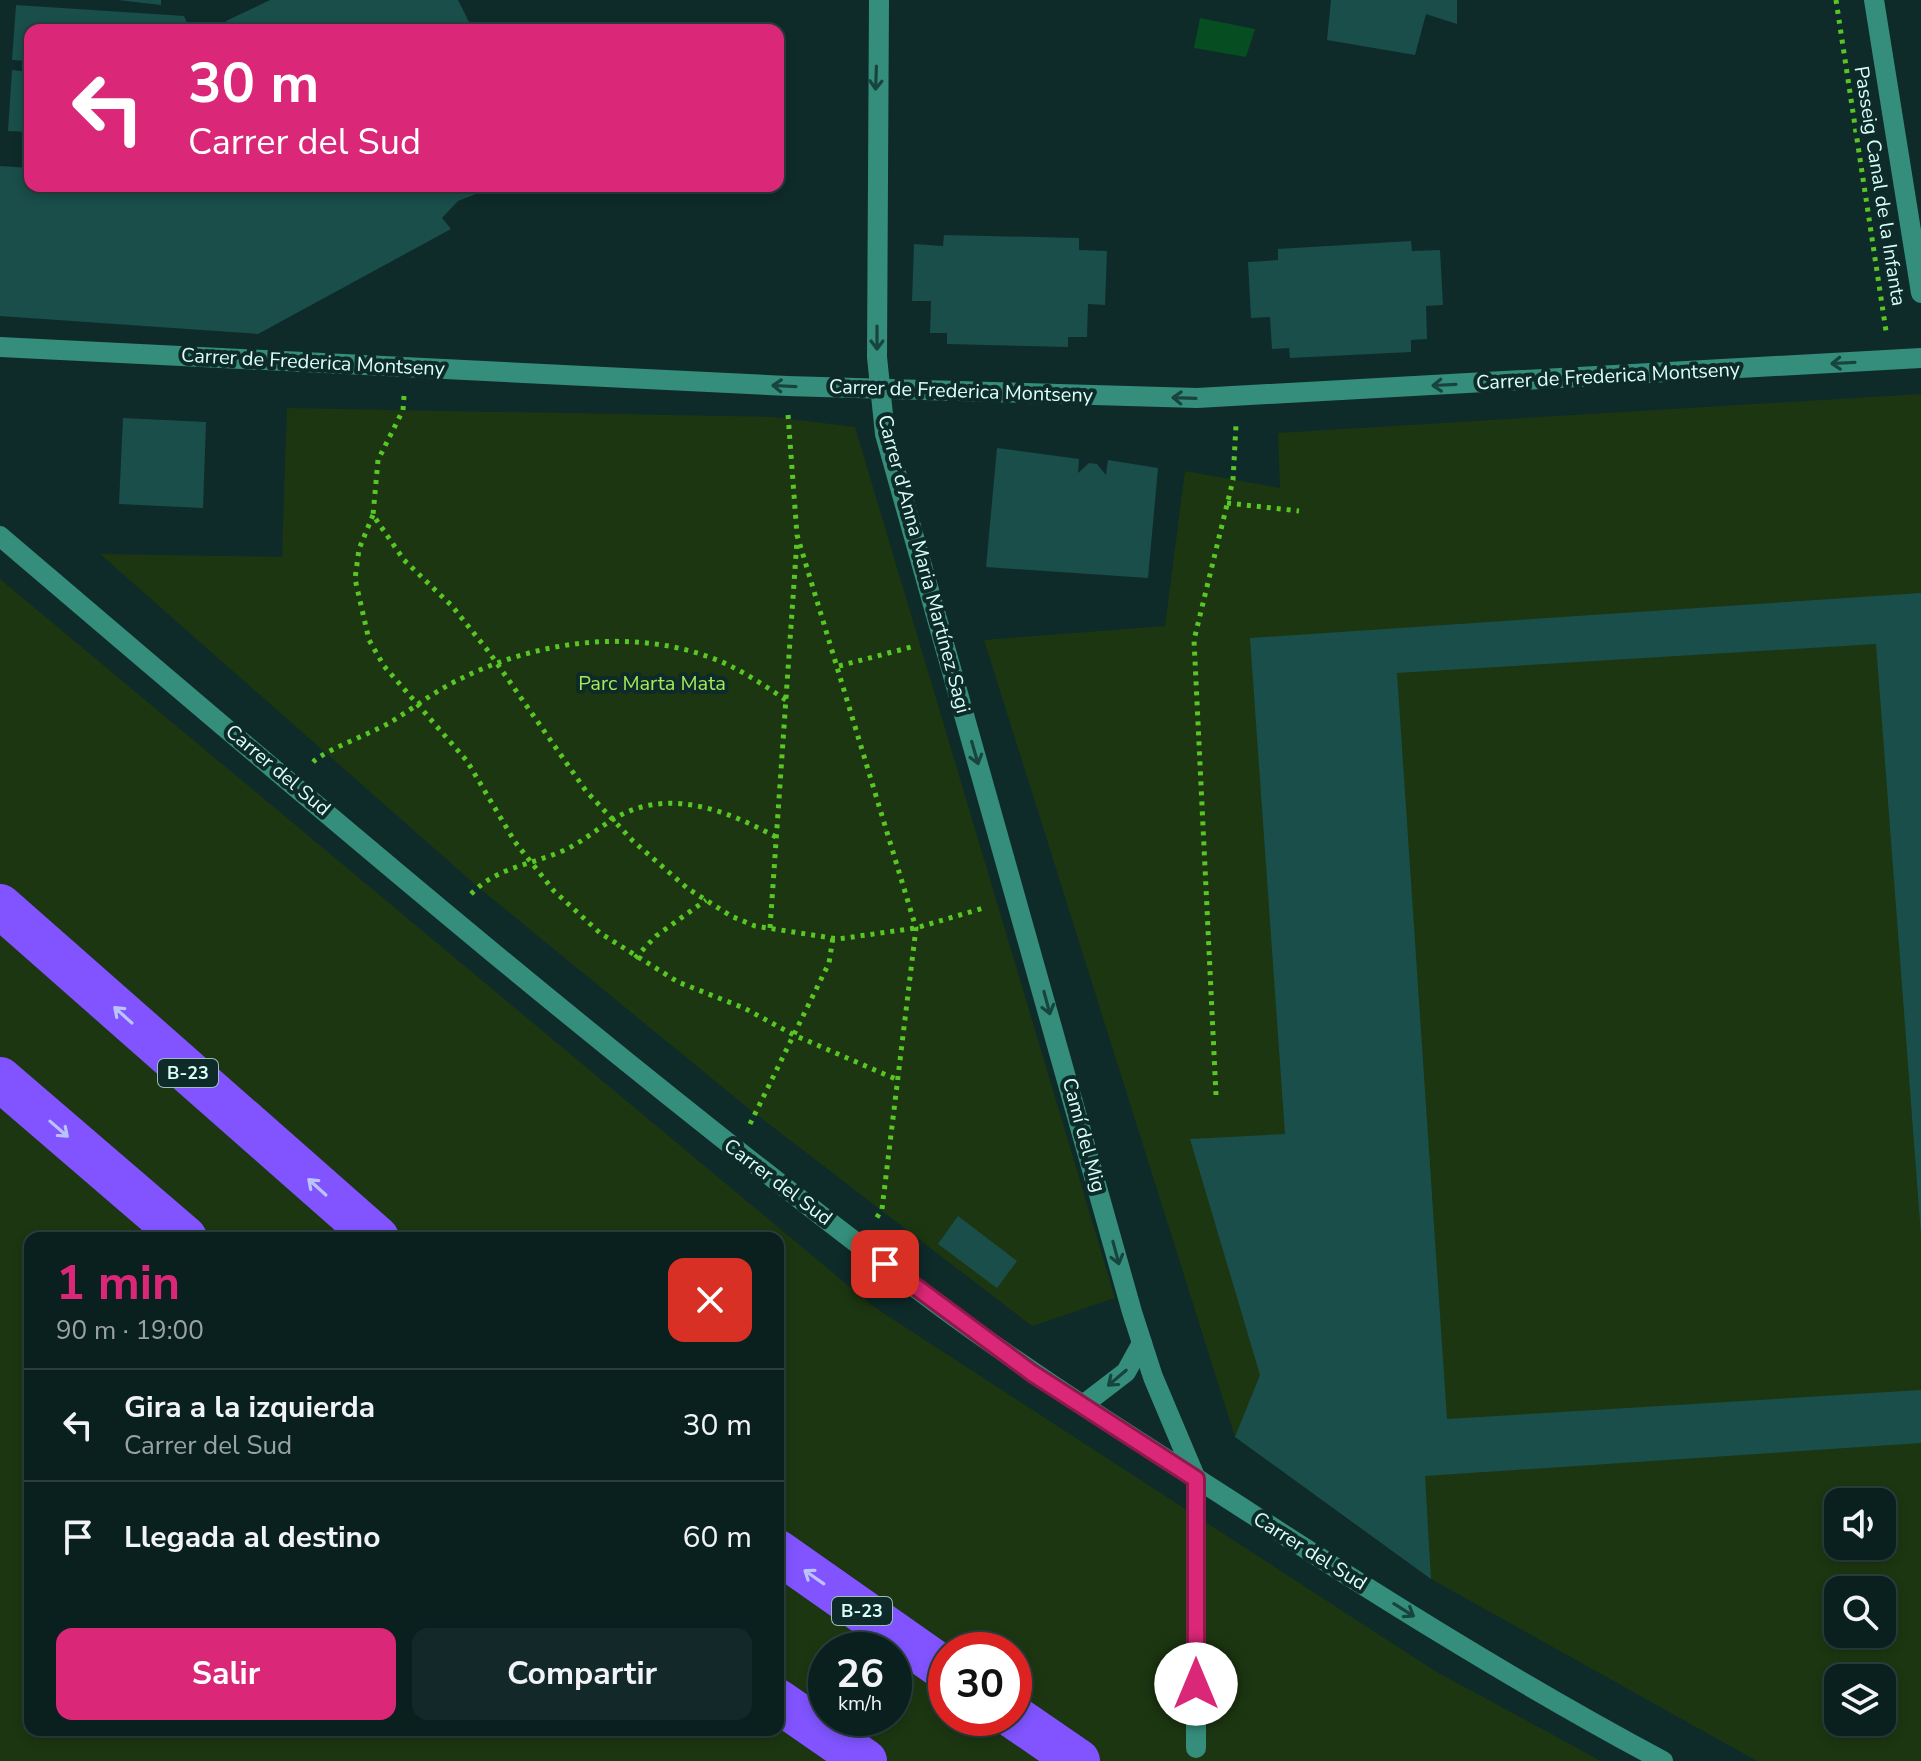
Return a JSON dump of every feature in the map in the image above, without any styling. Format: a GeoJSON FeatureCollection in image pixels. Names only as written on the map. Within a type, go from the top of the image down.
{"type":"FeatureCollection","features":[{"type":"Feature","properties":{"kind":"highway","name":"B-23"},"geometry":{"type":"LineString","coordinates":[[0,906],[370,1232]]}},
{"type":"Feature","properties":{"kind":"highway"},"geometry":{"type":"LineString","coordinates":[[0,1079],[178,1232]]}},
{"type":"Feature","properties":{"kind":"highway","name":"B-23"},"geometry":{"type":"LineString","coordinates":[[784,1556],[928,1657]]}},
{"type":"Feature","properties":{"kind":"highway"},"geometry":{"type":"LineString","coordinates":[[784,1705],[865,1761]]}},
{"type":"Feature","properties":{"kind":"highway"},"geometry":{"type":"LineString","coordinates":[[1032,1729],[1078,1761]]}},
{"type":"Feature","properties":{"kind":"street","name":"Carrer d'Anna Maria Martínez Sagi"},"geometry":{"type":"LineString","coordinates":[[879,0],[876,138],[879,386],[885,434],[1025,928]]}},
{"type":"Feature","properties":{"kind":"street"},"geometry":{"type":"LineString","coordinates":[[1874,0],[1921,293]]}},
{"type":"Feature","properties":{"kind":"street","name":"Carrer de Frederica Montseny"},"geometry":{"type":"LineString","coordinates":[[0,347],[787,386],[879,386],[1197,398],[1921,358]]}},
{"type":"Feature","properties":{"kind":"street","name":"Carrer del Sud"},"geometry":{"type":"LineString","coordinates":[[0,536],[734,1148],[1032,1373],[1550,1700],[1663,1761]]}},
{"type":"Feature","properties":{"kind":"street","name":"Camí del Mig"},"geometry":{"type":"LineString","coordinates":[[1025,928],[1142,1343],[1196,1479],[1196,1748]]}},
{"type":"Feature","properties":{"kind":"street"},"geometry":{"type":"LineString","coordinates":[[1083,1405],[1126,1372],[1142,1343]]}},
{"type":"Feature","properties":{"kind":"path","name":"Passeig Canal de la Infanta"},"geometry":{"type":"LineString","coordinates":[[1836,0],[1891,360]]}},
{"type":"Feature","properties":{"kind":"path"},"geometry":{"type":"LineString","coordinates":[[408,367],[403,410],[378,460],[373,515],[359,549],[355,579],[369,640],[384,666],[467,761],[530,860],[554,891],[600,933],[635,958],[678,982],[744,1008],[794,1035],[899,1080]]}},
{"type":"Feature","properties":{"kind":"path"},"geometry":{"type":"LineString","coordinates":[[770,928],[797,535],[787,386]]}},
{"type":"Feature","properties":{"kind":"path"},"geometry":{"type":"LineString","coordinates":[[1216,1095],[1194,640],[1233,480],[1237,396]]}},
{"type":"Feature","properties":{"kind":"path"},"geometry":{"type":"LineString","coordinates":[[1227,503],[1299,511]]}},
{"type":"Feature","properties":{"kind":"path"},"geometry":{"type":"LineString","coordinates":[[373,515],[404,560],[452,606],[497,662],[546,738],[613,819],[644,851],[731,916],[770,928],[833,937],[916,928],[1017,898]]}},
{"type":"Feature","properties":{"kind":"path"},"geometry":{"type":"LineString","coordinates":[[797,535],[916,928],[882,1209],[860,1245]]}},
{"type":"Feature","properties":{"kind":"path"},"geometry":{"type":"LineString","coordinates":[[839,666],[943,640]]}},
{"type":"Feature","properties":{"kind":"path"},"geometry":{"type":"LineString","coordinates":[[293,783],[323,753],[354,743],[419,703],[497,662],[549,647],[612,641],[659,646],[710,657],[749,675],[786,700]]}},
{"type":"Feature","properties":{"kind":"path"},"geometry":{"type":"LineString","coordinates":[[451,915],[478,887],[530,860],[585,840],[613,819],[636,808],[706,805],[733,814],[776,837]]}},
{"type":"Feature","properties":{"kind":"path"},"geometry":{"type":"LineString","coordinates":[[635,958],[656,936],[706,900]]}},
{"type":"Feature","properties":{"kind":"path"},"geometry":{"type":"LineString","coordinates":[[734,1148],[756,1114],[829,963],[833,937]]}},
{"type":"Feature","properties":{"kind":"green space"},"geometry":{"type":"Polygon","coordinates":[[[1921,394],[1921,1761],[1757,1761],[1431,1579],[1235,1437],[984,640],[1165,626],[1185,471],[1280,488],[1278,433],[1921,394]]]}},
{"type":"Feature","properties":{"kind":"green space","name":"Parc Marta Mata"},"geometry":{"type":"Polygon","coordinates":[[[287,408],[773,417],[855,427],[1115,1298],[1032,1326],[748,1108],[478,887],[100,554],[282,557],[287,408]]]}},
{"type":"Feature","properties":{"kind":"green space"},"geometry":{"type":"Polygon","coordinates":[[[0,579],[784,1232],[24,1232],[24,1736],[784,1736],[784,1232],[874,1307],[1435,1671],[1601,1761],[0,1761],[0,579]]]}},
{"type":"Feature","properties":{"kind":"shaded area"},"geometry":{"type":"Polygon","coordinates":[[[1200,18],[1255,29],[1246,57],[1194,48],[1200,18]]]}},
{"type":"Feature","properties":{"kind":"building"},"geometry":{"type":"Polygon","coordinates":[[[118,0],[161,0],[161,5],[118,0]]]}},
{"type":"Feature","properties":{"kind":"building"},"geometry":{"type":"Polygon","coordinates":[[[270,0],[458,0],[470,24],[227,24],[226,21],[270,0]]]}},
{"type":"Feature","properties":{"kind":"building"},"geometry":{"type":"Polygon","coordinates":[[[1331,0],[1457,0],[1457,24],[1426,14],[1415,55],[1327,40],[1331,0]]]}},
{"type":"Feature","properties":{"kind":"building"},"geometry":{"type":"Polygon","coordinates":[[[16,5],[184,16],[187,24],[24,24],[24,61],[12,60],[16,5]]]}},
{"type":"Feature","properties":{"kind":"building"},"geometry":{"type":"Polygon","coordinates":[[[12,70],[24,71],[24,132],[8,131],[12,70]]]}},
{"type":"Feature","properties":{"kind":"building"},"geometry":{"type":"Polygon","coordinates":[[[0,166],[24,168],[24,192],[481,192],[458,201],[442,218],[451,229],[258,334],[0,316],[0,166]]]}},
{"type":"Feature","properties":{"kind":"building"},"geometry":{"type":"Polygon","coordinates":[[[944,235],[1079,238],[1079,250],[1107,251],[1105,305],[1088,304],[1087,337],[1068,337],[1068,347],[947,344],[947,333],[930,333],[931,301],[912,301],[914,244],[943,246],[944,235]]]}},
{"type":"Feature","properties":{"kind":"building"},"geometry":{"type":"Polygon","coordinates":[[[1411,241],[1412,251],[1440,250],[1443,305],[1426,306],[1427,339],[1411,340],[1411,352],[1290,358],[1289,348],[1272,349],[1270,317],[1251,318],[1248,262],[1278,260],[1278,249],[1411,241]]]}},
{"type":"Feature","properties":{"kind":"building"},"geometry":{"type":"Polygon","coordinates":[[[123,418],[206,422],[203,508],[119,504],[123,418]]]}},
{"type":"Feature","properties":{"kind":"building"},"geometry":{"type":"Polygon","coordinates":[[[997,448],[1079,459],[1078,473],[1089,463],[1097,464],[1106,475],[1108,460],[1158,468],[1148,578],[986,567],[997,448]]]}},
{"type":"Feature","properties":{"kind":"building"},"geometry":{"type":"Polygon","coordinates":[[[1921,593],[1921,1235],[1876,644],[1397,673],[1447,1419],[1921,1390],[1921,1443],[1425,1476],[1431,1579],[1235,1437],[1260,1375],[1190,1139],[1285,1134],[1250,638],[1921,593]]]}},
{"type":"Feature","properties":{"kind":"building"},"geometry":{"type":"Polygon","coordinates":[[[958,1216],[1017,1261],[997,1288],[938,1244],[958,1216]]]}},
{"type":"Feature","properties":{"kind":"route"},"geometry":{"type":"LineString","coordinates":[[885,1264],[1032,1373],[1196,1479],[1196,1684]]}}]}
